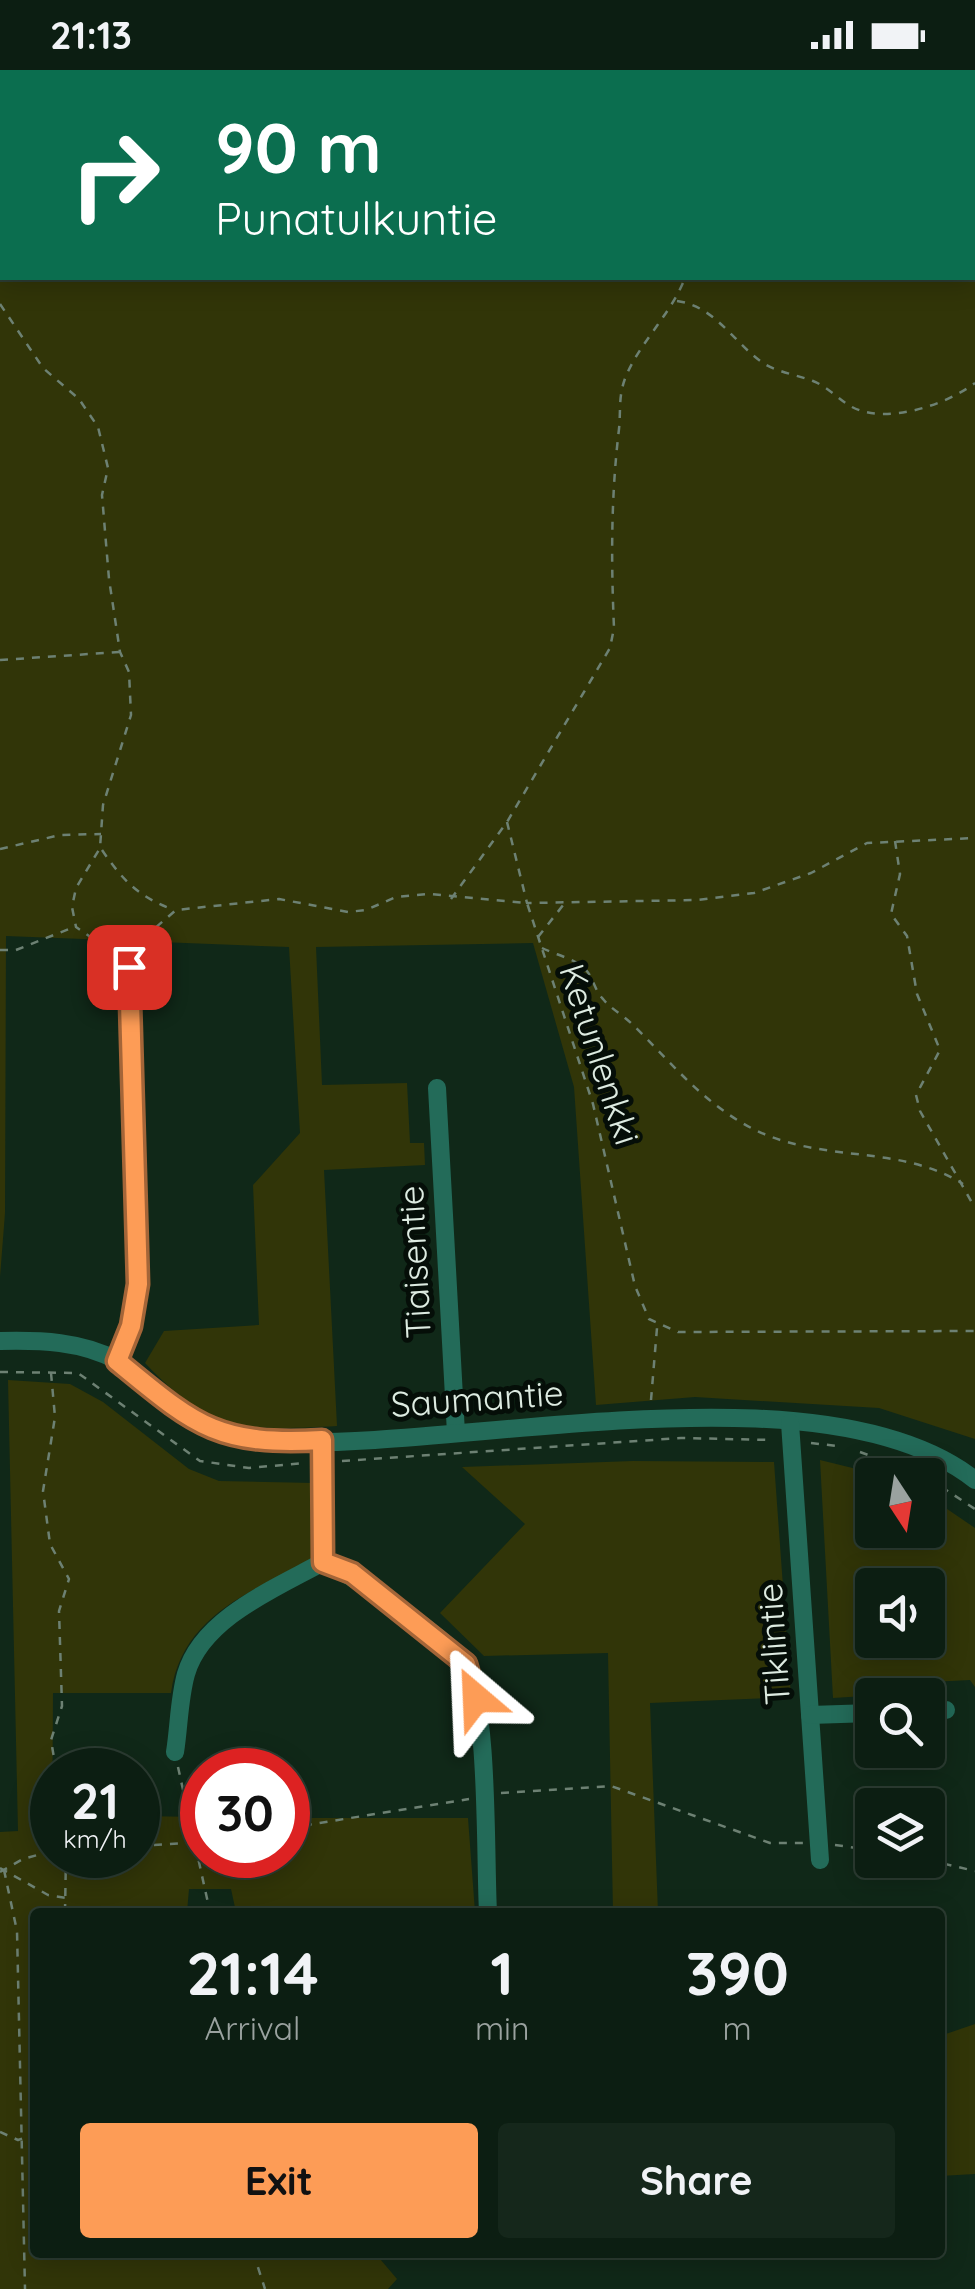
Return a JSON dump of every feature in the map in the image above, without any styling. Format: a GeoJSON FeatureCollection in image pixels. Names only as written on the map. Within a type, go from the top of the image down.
{"type":"FeatureCollection","features":[{"type":"Feature","properties":{"kind":"street"},"geometry":{"type":"LineString","coordinates":[[117,1361],[131,1326],[138,1284],[129,967]]}},
{"type":"Feature","properties":{"kind":"street","name":"Tiaisentie"},"geometry":{"type":"LineString","coordinates":[[438,1088],[456,1434]]}},
{"type":"Feature","properties":{"kind":"street","name":"Saumantie"},"geometry":{"type":"LineString","coordinates":[[0,1341],[54,1340],[117,1361],[189,1420],[228,1436],[284,1442],[651,1420],[791,1431],[863,1432],[916,1448],[975,1480]]}},
{"type":"Feature","properties":{"kind":"street","name":"Tiklintie"},"geometry":{"type":"LineString","coordinates":[[791,1431],[819,1851]]}},
{"type":"Feature","properties":{"kind":"street"},"geometry":{"type":"LineString","coordinates":[[322,1440],[323,1562]]}},
{"type":"Feature","properties":{"kind":"street"},"geometry":{"type":"LineString","coordinates":[[175,1752],[186,1672],[206,1638],[253,1601],[323,1562],[352,1573],[466,1664],[476,1698],[488,1908]]}},
{"type":"Feature","properties":{"kind":"street"},"geometry":{"type":"LineString","coordinates":[[810,1715],[855,1714]]}},
{"type":"Feature","properties":{"kind":"path"},"geometry":{"type":"LineString","coordinates":[[450,899],[507,822],[610,648],[614,628],[611,472],[619,429],[617,400],[628,372],[676,300],[684,280]]}},
{"type":"Feature","properties":{"kind":"path"},"geometry":{"type":"LineString","coordinates":[[676,300],[710,314],[765,364],[816,382],[854,409],[881,413],[917,408],[954,398],[975,384]]}},
{"type":"Feature","properties":{"kind":"path"},"geometry":{"type":"LineString","coordinates":[[0,304],[43,368],[79,398],[98,426],[108,468],[103,517],[120,652],[129,672],[132,715],[103,805],[100,848],[76,888],[72,907],[76,927],[129,967],[140,941],[176,910]]}},
{"type":"Feature","properties":{"kind":"path"},"geometry":{"type":"LineString","coordinates":[[0,660],[120,652]]}},
{"type":"Feature","properties":{"kind":"path","name":"Ketunlenkki"},"geometry":{"type":"LineString","coordinates":[[507,822],[540,948],[593,1104],[634,1286],[657,1327]]}},
{"type":"Feature","properties":{"kind":"path"},"geometry":{"type":"LineString","coordinates":[[0,849],[60,835],[102,834]]}},
{"type":"Feature","properties":{"kind":"path"},"geometry":{"type":"LineString","coordinates":[[100,848],[125,884],[149,901],[176,910],[279,899],[348,912],[366,910],[396,897],[429,894],[450,899],[527,903],[698,900],[754,893],[811,874],[867,844],[975,838]]}},
{"type":"Feature","properties":{"kind":"path"},"geometry":{"type":"LineString","coordinates":[[895,841],[900,874],[891,914],[906,936],[918,994],[940,1050],[916,1095],[920,1111],[975,1208]]}},
{"type":"Feature","properties":{"kind":"path"},"geometry":{"type":"LineString","coordinates":[[537,938],[565,902]]}},
{"type":"Feature","properties":{"kind":"path"},"geometry":{"type":"LineString","coordinates":[[0,950],[16,950],[76,927]]}},
{"type":"Feature","properties":{"kind":"path"},"geometry":{"type":"LineString","coordinates":[[540,948],[582,965],[601,998],[700,1094],[742,1124],[804,1147],[844,1156],[896,1158],[938,1168],[963,1184]]}},
{"type":"Feature","properties":{"kind":"path"},"geometry":{"type":"LineString","coordinates":[[651,1420],[649,1378],[657,1327],[678,1332],[975,1330]]}},
{"type":"Feature","properties":{"kind":"path"},"geometry":{"type":"LineString","coordinates":[[51,1373],[55,1417],[43,1491],[50,1544],[69,1579],[59,1610],[62,1706],[53,1748]]}},
{"type":"Feature","properties":{"kind":"path"},"geometry":{"type":"LineString","coordinates":[[462,1455],[791,1431],[876,1458]]}},
{"type":"Feature","properties":{"kind":"path"},"geometry":{"type":"LineString","coordinates":[[945,1490],[975,1510]]}},
{"type":"Feature","properties":{"kind":"path"},"geometry":{"type":"LineString","coordinates":[[175,1752],[180,1775]]}},
{"type":"Feature","properties":{"kind":"path"},"geometry":{"type":"LineString","coordinates":[[310,1824],[524,1789],[611,1786],[770,1843],[819,1851],[855,1850]]}},
{"type":"Feature","properties":{"kind":"path"},"geometry":{"type":"LineString","coordinates":[[1,1870],[30,1859]]}},
{"type":"Feature","properties":{"kind":"path"},"geometry":{"type":"LineString","coordinates":[[945,1864],[975,1871]]}},
{"type":"Feature","properties":{"kind":"path"},"geometry":{"type":"LineString","coordinates":[[1,1870],[48,1895],[66,1898]]}},
{"type":"Feature","properties":{"kind":"path"},"geometry":{"type":"LineString","coordinates":[[1,1870],[16,1931],[18,2140],[24,2179],[25,2289]]}},
{"type":"Feature","properties":{"kind":"path"},"geometry":{"type":"LineString","coordinates":[[65,1908],[66,1878]]}},
{"type":"Feature","properties":{"kind":"path"},"geometry":{"type":"LineString","coordinates":[[202,1878],[209,1908]]}},
{"type":"Feature","properties":{"kind":"path"},"geometry":{"type":"LineString","coordinates":[[0,2132],[18,2140],[30,2136]]}},
{"type":"Feature","properties":{"kind":"path"},"geometry":{"type":"LineString","coordinates":[[255,2258],[266,2289]]}},
{"type":"Feature","properties":{"kind":"green space"},"geometry":{"type":"Polygon","coordinates":[[[0,280],[975,280],[975,1439],[879,1408],[695,1397],[596,1405],[574,1087],[533,943],[316,947],[322,1085],[407,1083],[410,1143],[424,1143],[425,1165],[324,1170],[337,1426],[278,1428],[231,1422],[190,1403],[145,1363],[164,1331],[259,1325],[253,1185],[300,1133],[289,947],[6,936],[5,1213],[0,1277],[0,280]]]}},
{"type":"Feature","properties":{"kind":"green space"},"geometry":{"type":"Polygon","coordinates":[[[8,1380],[70,1384],[103,1402],[189,1469],[219,1481],[314,1483],[315,1557],[245,1595],[205,1624],[189,1643],[171,1693],[53,1693],[53,1748],[30,1748],[30,1878],[160,1878],[160,1816],[180,1817],[180,1878],[310,1878],[310,1818],[468,1818],[475,1908],[235,1908],[231,1889],[189,1889],[187,1908],[30,1908],[30,2258],[379,2258],[397,2279],[388,2289],[0,2289],[0,1832],[18,1831],[8,1380]]]}},
{"type":"Feature","properties":{"kind":"green space"},"geometry":{"type":"Polygon","coordinates":[[[820,1460],[855,1469],[855,1548],[945,1548],[945,1508],[975,1528],[975,1687],[970,1680],[945,1681],[945,1678],[855,1678],[855,1697],[833,1698],[820,1460]]]}},
{"type":"Feature","properties":{"kind":"green space"},"geometry":{"type":"Polygon","coordinates":[[[633,1461],[774,1462],[791,1697],[650,1703],[658,1908],[613,1908],[608,1653],[484,1656],[440,1613],[525,1524],[462,1467],[633,1461]]]}},
{"type":"Feature","properties":{"kind":"green space"},"geometry":{"type":"Polygon","coordinates":[[[975,2024],[975,2174],[945,2176],[945,2034],[975,2024]]]}},
{"type":"Feature","properties":{"kind":"route"},"geometry":{"type":"LineString","coordinates":[[129,967],[138,1284],[131,1326],[117,1361],[189,1420],[228,1436],[284,1442],[322,1440],[323,1562],[352,1573],[466,1664],[476,1698]]}}]}
